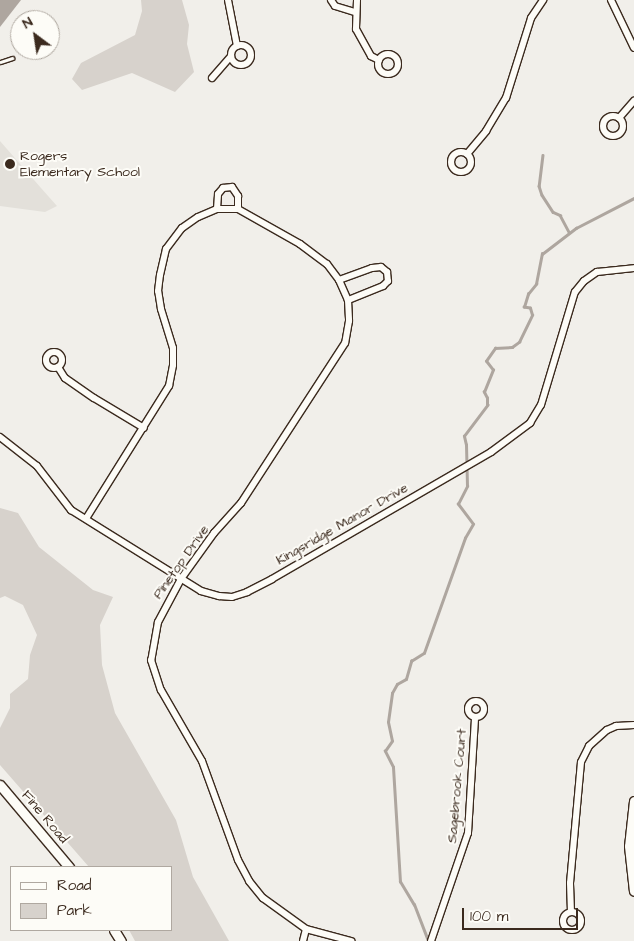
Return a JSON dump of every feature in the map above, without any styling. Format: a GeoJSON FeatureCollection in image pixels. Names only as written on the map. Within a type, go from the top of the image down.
{"type":"FeatureCollection","features":[{"type":"Feature","properties":{"kind":"street"},"geometry":{"type":"LineString","coordinates":[[228,0],[237,46]]}},
{"type":"Feature","properties":{"kind":"street"},"geometry":{"type":"LineString","coordinates":[[331,0],[335,6],[355,12]]}},
{"type":"Feature","properties":{"kind":"street"},"geometry":{"type":"LineString","coordinates":[[357,0],[355,12],[356,29],[371,56],[379,60]]}},
{"type":"Feature","properties":{"kind":"street"},"geometry":{"type":"LineString","coordinates":[[467,154],[486,131],[506,98],[531,18],[543,0]]}},
{"type":"Feature","properties":{"kind":"street"},"geometry":{"type":"LineString","coordinates":[[611,0],[634,48]]}},
{"type":"Feature","properties":{"kind":"street"},"geometry":{"type":"LineString","coordinates":[[237,46],[248,47],[251,52],[251,59],[246,64],[240,65],[234,62],[233,50],[237,46]]}},
{"type":"Feature","properties":{"kind":"street"},"geometry":{"type":"LineString","coordinates":[[212,78],[232,56]]}},
{"type":"Feature","properties":{"kind":"street"},"geometry":{"type":"LineString","coordinates":[[619,118],[634,101]]}},
{"type":"Feature","properties":{"kind":"street"},"geometry":{"type":"LineString","coordinates":[[217,209],[218,194],[223,188],[232,187],[238,196],[238,209]]}},
{"type":"Feature","properties":{"kind":"street","name":"Pinetop Drive"},"geometry":{"type":"LineString","coordinates":[[86,517],[169,386],[173,365],[173,348],[158,291],[166,249],[182,228],[198,217],[217,209],[238,209],[300,244],[327,264],[339,280],[348,300],[348,331],[340,352],[242,503],[214,534],[181,579],[161,614],[155,631],[152,660],[157,681],[202,761],[242,871],[262,898],[306,928],[351,941]]}},
{"type":"Feature","properties":{"kind":"street"},"geometry":{"type":"LineString","coordinates":[[339,280],[372,268],[381,268],[387,272],[388,280],[383,286],[348,300]]}},
{"type":"Feature","properties":{"kind":"street","name":"Kingsridge Manor Drive"},"geometry":{"type":"LineString","coordinates":[[0,438],[37,466],[71,510],[86,517],[181,579],[201,590],[219,596],[232,596],[247,592],[462,468],[512,437],[530,423],[541,405],[575,292],[584,281],[597,272],[634,268]]}},
{"type":"Feature","properties":{"kind":"street"},"geometry":{"type":"LineString","coordinates":[[58,367],[65,378],[144,428]]}},
{"type":"Feature","properties":{"kind":"street","name":"Sagebrook Court"},"geometry":{"type":"LineString","coordinates":[[431,941],[468,833],[475,717]]}},
{"type":"Feature","properties":{"kind":"street"},"geometry":{"type":"LineString","coordinates":[[571,912],[571,874],[581,762],[589,746],[607,730],[616,726],[634,725]]}},
{"type":"Feature","properties":{"kind":"street","name":"Fine Road"},"geometry":{"type":"LineString","coordinates":[[0,785],[68,866]]}},
{"type":"Feature","properties":{"kind":"street"},"geometry":{"type":"LineString","coordinates":[[634,801],[629,846],[634,890]]}},
{"type":"Feature","properties":{"kind":"street"},"geometry":{"type":"LineString","coordinates":[[303,941],[306,928]]}},
{"type":"Feature","properties":{"kind":"shaded area"},"geometry":{"type":"Polygon","coordinates":[[[0,0],[21,0],[13,10],[10,10],[10,14],[0,27],[0,0]]]}},
{"type":"Feature","properties":{"kind":"shaded area","name":"Rogers Elementary School"},"geometry":{"type":"Polygon","coordinates":[[[0,141],[57,206],[45,212],[0,206],[0,141]]]}},
{"type":"Feature","properties":{"kind":"green space"},"geometry":{"type":"Polygon","coordinates":[[[141,0],[182,0],[189,25],[187,44],[194,72],[175,92],[132,73],[82,90],[72,79],[81,63],[135,35],[142,11],[141,0]]]}},
{"type":"Feature","properties":{"kind":"green space"},"geometry":{"type":"Polygon","coordinates":[[[0,508],[18,513],[39,547],[93,590],[113,597],[100,625],[102,665],[115,713],[176,820],[193,877],[229,941],[135,941],[130,931],[172,931],[172,866],[88,866],[0,765],[0,728],[10,708],[10,694],[28,679],[30,655],[37,635],[23,605],[5,596],[0,598],[0,508]]]}},
{"type":"Feature","properties":{"kind":"waterway"},"geometry":{"type":"LineString","coordinates":[[543,155],[539,186],[542,195],[553,212],[560,215],[569,232]]}},
{"type":"Feature","properties":{"kind":"waterway"},"geometry":{"type":"LineString","coordinates":[[428,941],[414,905],[400,882],[393,767],[385,751],[392,741],[388,722],[392,693],[397,684],[406,679],[411,661],[424,653],[465,538],[473,524],[458,504],[467,486],[464,436],[487,405],[487,398],[484,392],[493,370],[486,361],[495,348],[512,347],[519,342],[532,315],[530,308],[524,307],[528,294],[536,284],[542,254],[576,228],[634,198]]}},
{"type":"Feature","properties":{"kind":"place","name":"Rogers Elementary School"},"geometry":{"type":"Point","coordinates":[10,164]}}]}
